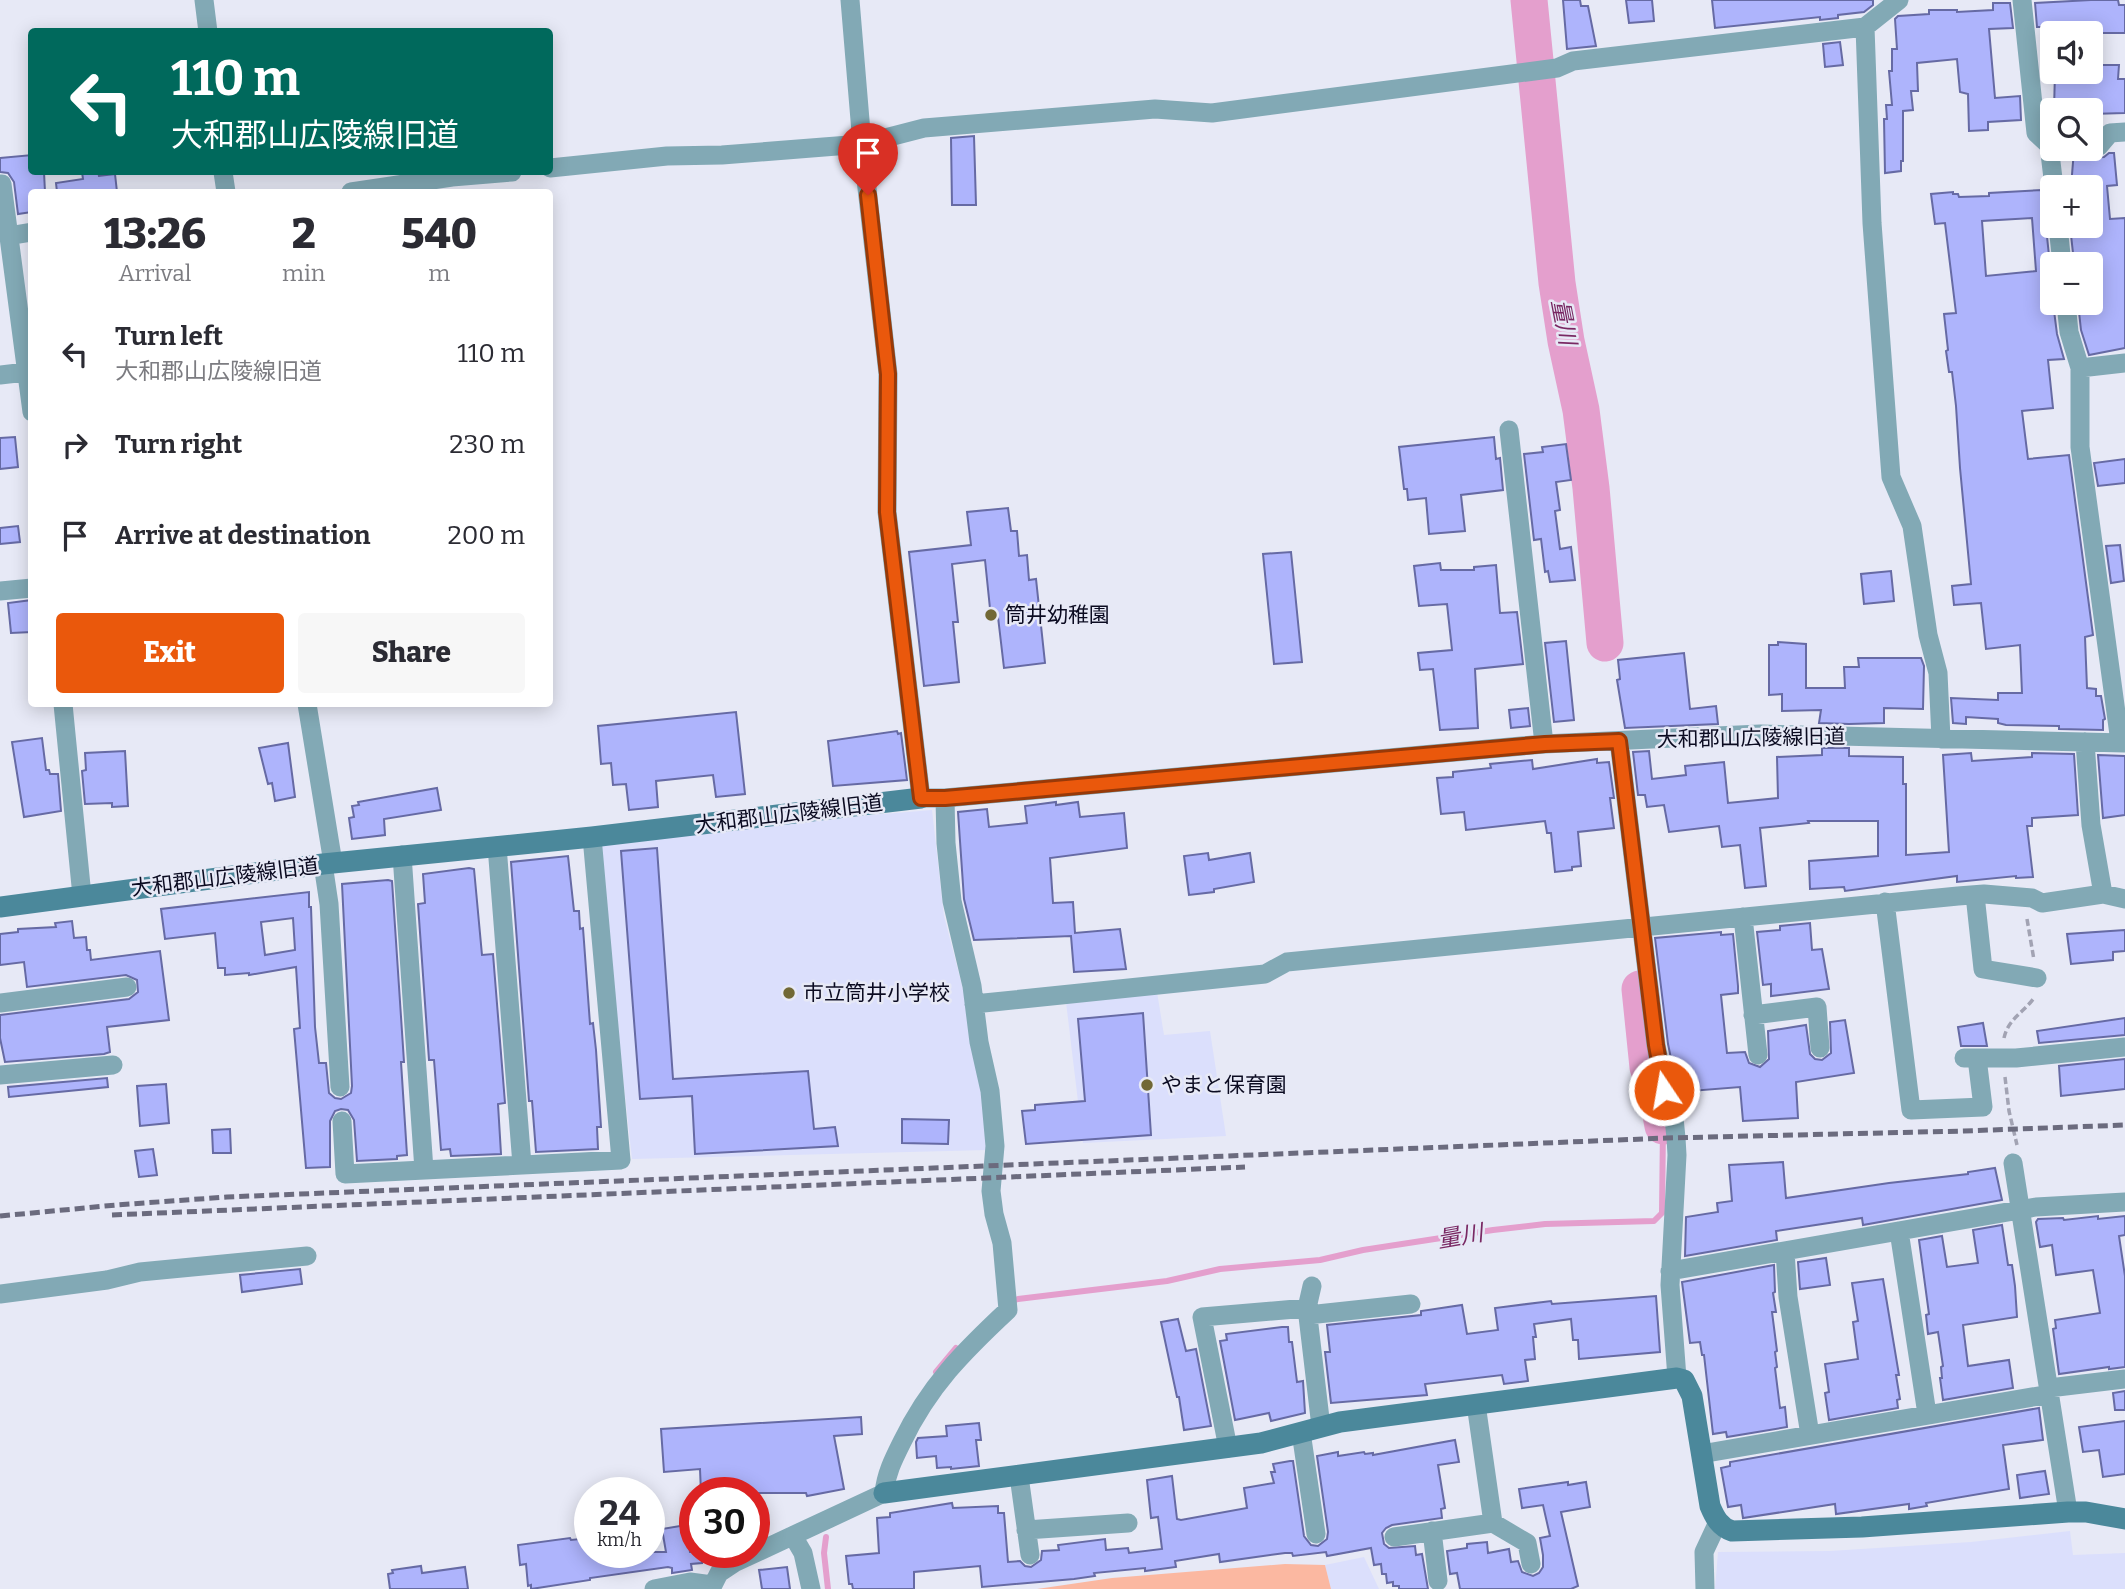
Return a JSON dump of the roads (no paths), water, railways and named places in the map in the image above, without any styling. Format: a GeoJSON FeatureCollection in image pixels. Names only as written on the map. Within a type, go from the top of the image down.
{"type":"FeatureCollection","features":[{"type":"Feature","properties":{"kind":"street"},"geometry":{"type":"LineString","coordinates":[[204,0],[208,28]]}},
{"type":"Feature","properties":{"kind":"street"},"geometry":{"type":"LineString","coordinates":[[850,0],[888,374],[887,512],[921,798]]}},
{"type":"Feature","properties":{"kind":"street"},"geometry":{"type":"LineString","coordinates":[[553,168],[667,156],[722,155],[863,144],[924,128],[1155,109],[1212,114],[1557,68],[1573,61],[1865,27],[1899,0]]}},
{"type":"Feature","properties":{"kind":"street"},"geometry":{"type":"LineString","coordinates":[[2022,0],[2036,133],[2040,136]]}},
{"type":"Feature","properties":{"kind":"street"},"geometry":{"type":"LineString","coordinates":[[1865,27],[1872,223],[1891,477],[1912,526],[1928,635],[1938,673],[1941,739]]}},
{"type":"Feature","properties":{"kind":"street"},"geometry":{"type":"LineString","coordinates":[[2103,141],[2110,133],[2125,132]]}},
{"type":"Feature","properties":{"kind":"street"},"geometry":{"type":"LineString","coordinates":[[371,189],[476,175]]}},
{"type":"Feature","properties":{"kind":"street"},"geometry":{"type":"LineString","coordinates":[[0,184],[28,385]]}},
{"type":"Feature","properties":{"kind":"street"},"geometry":{"type":"LineString","coordinates":[[9,236],[28,233]]}},
{"type":"Feature","properties":{"kind":"street"},"geometry":{"type":"LineString","coordinates":[[2067,315],[2080,368],[2080,447],[2123,742]]}},
{"type":"Feature","properties":{"kind":"street"},"geometry":{"type":"LineString","coordinates":[[2080,368],[2125,362]]}},
{"type":"Feature","properties":{"kind":"street"},"geometry":{"type":"LineString","coordinates":[[0,375],[26,372]]}},
{"type":"Feature","properties":{"kind":"street"},"geometry":{"type":"LineString","coordinates":[[1509,430],[1545,744]]}},
{"type":"Feature","properties":{"kind":"street"},"geometry":{"type":"LineString","coordinates":[[0,591],[28,588]]}},
{"type":"Feature","properties":{"kind":"street"},"geometry":{"type":"LineString","coordinates":[[63,707],[82,896]]}},
{"type":"Feature","properties":{"kind":"street"},"geometry":{"type":"LineString","coordinates":[[307,707],[328,863],[340,1087]]}},
{"type":"Feature","properties":{"kind":"street","name":"大和郡山広陵線旧道"},"geometry":{"type":"LineString","coordinates":[[0,907],[328,863],[592,837],[921,798],[1545,744],[1760,734],[2123,742]]}},
{"type":"Feature","properties":{"kind":"street"},"geometry":{"type":"LineString","coordinates":[[1619,741],[1637,929],[1659,1069],[1674,1118],[1676,1138],[1670,1271],[1677,1378]]}},
{"type":"Feature","properties":{"kind":"street"},"geometry":{"type":"LineString","coordinates":[[2085,742],[2091,825],[2103,894]]}},
{"type":"Feature","properties":{"kind":"street"},"geometry":{"type":"LineString","coordinates":[[884,1493],[886,1476],[909,1427],[944,1374],[963,1352],[1008,1310],[1002,1242],[991,1191],[995,1146],[990,1091],[952,901],[945,798]]}},
{"type":"Feature","properties":{"kind":"street"},"geometry":{"type":"LineString","coordinates":[[341,1121],[345,1174],[621,1160],[592,837]]}},
{"type":"Feature","properties":{"kind":"street"},"geometry":{"type":"LineString","coordinates":[[497,846],[522,1165]]}},
{"type":"Feature","properties":{"kind":"street"},"geometry":{"type":"LineString","coordinates":[[402,855],[424,1170]]}},
{"type":"Feature","properties":{"kind":"street"},"geometry":{"type":"LineString","coordinates":[[974,1004],[1265,974],[1287,962],[1637,929],[1885,902],[1975,895],[2032,898],[2042,903],[2103,894],[2125,899]]}},
{"type":"Feature","properties":{"kind":"street"},"geometry":{"type":"LineString","coordinates":[[1975,895],[1983,969],[2037,978]]}},
{"type":"Feature","properties":{"kind":"street"},"geometry":{"type":"LineString","coordinates":[[1885,902],[1911,1110],[1983,1107],[1971,1058],[2016,1058],[2125,1047]]}},
{"type":"Feature","properties":{"kind":"street"},"geometry":{"type":"LineString","coordinates":[[1743,917],[1758,1055]]}},
{"type":"Feature","properties":{"kind":"street"},"geometry":{"type":"LineString","coordinates":[[0,1003],[127,987]]}},
{"type":"Feature","properties":{"kind":"street"},"geometry":{"type":"LineString","coordinates":[[1753,1014],[1817,1007],[1820,1048]]}},
{"type":"Feature","properties":{"kind":"street"},"geometry":{"type":"LineString","coordinates":[[0,1075],[113,1065]]}},
{"type":"Feature","properties":{"kind":"street"},"geometry":{"type":"LineString","coordinates":[[2013,1163],[2068,1512]]}},
{"type":"Feature","properties":{"kind":"street"},"geometry":{"type":"LineString","coordinates":[[1670,1271],[2020,1209],[2125,1202]]}},
{"type":"Feature","properties":{"kind":"street"},"geometry":{"type":"LineString","coordinates":[[1899,1231],[1927,1414]]}},
{"type":"Feature","properties":{"kind":"street"},"geometry":{"type":"LineString","coordinates":[[1785,1251],[1788,1297],[1810,1435]]}},
{"type":"Feature","properties":{"kind":"street"},"geometry":{"type":"LineString","coordinates":[[0,1294],[107,1280],[140,1272],[307,1256]]}},
{"type":"Feature","properties":{"kind":"street"},"geometry":{"type":"LineString","coordinates":[[1312,1286],[1308,1312],[1316,1534]]}},
{"type":"Feature","properties":{"kind":"street"},"geometry":{"type":"LineString","coordinates":[[1228,1448],[1202,1317],[1411,1304]]}},
{"type":"Feature","properties":{"kind":"street"},"geometry":{"type":"LineString","coordinates":[[654,1589],[690,1582],[712,1587],[719,1573],[734,1563],[884,1493],[1228,1448],[1261,1443],[1340,1422],[1677,1378],[1685,1380],[1692,1396],[1710,1507],[1718,1522],[1732,1531],[1917,1524],[2068,1512],[2086,1512],[2125,1519]]}},
{"type":"Feature","properties":{"kind":"street"},"geometry":{"type":"LineString","coordinates":[[1701,1454],[2125,1379]]}},
{"type":"Feature","properties":{"kind":"street"},"geometry":{"type":"LineString","coordinates":[[1476,1404],[1493,1523]]}},
{"type":"Feature","properties":{"kind":"street"},"geometry":{"type":"LineString","coordinates":[[1019,1476],[1030,1555]]}},
{"type":"Feature","properties":{"kind":"street"},"geometry":{"type":"LineString","coordinates":[[1705,1589],[1704,1552],[1718,1522]]}},
{"type":"Feature","properties":{"kind":"street"},"geometry":{"type":"LineString","coordinates":[[1026,1530],[1128,1523]]}},
{"type":"Feature","properties":{"kind":"street"},"geometry":{"type":"LineString","coordinates":[[1394,1537],[1493,1523],[1527,1543],[1531,1564]]}},
{"type":"Feature","properties":{"kind":"street"},"geometry":{"type":"LineString","coordinates":[[1432,1531],[1438,1581]]}},
{"type":"Feature","properties":{"kind":"street"},"geometry":{"type":"LineString","coordinates":[[793,1536],[803,1553],[811,1589]]}},
{"type":"Feature","properties":{"kind":"waterway","name":"量川"},"geometry":{"type":"LineString","coordinates":[[1529,0],[1557,283],[1581,410],[1605,643]]}},
{"type":"Feature","properties":{"kind":"waterway","name":"量川"},"geometry":{"type":"LineString","coordinates":[[1640,989],[1648,1067],[1663,1126]]}},
{"type":"Feature","properties":{"kind":"waterway","name":"量川"},"geometry":{"type":"LineString","coordinates":[[1009,1302],[1167,1281],[1220,1269],[1320,1260],[1363,1250],[1493,1230],[1545,1224],[1654,1221],[1662,1213],[1663,1126]]}},
{"type":"Feature","properties":{"kind":"waterway","name":"量川"},"geometry":{"type":"LineString","coordinates":[[936,1372],[956,1348]]}},
{"type":"Feature","properties":{"kind":"waterway","name":"量川"},"geometry":{"type":"LineString","coordinates":[[826,1537],[824,1553],[828,1589]]}},
{"type":"Feature","properties":{"kind":"railway"},"geometry":{"type":"LineString","coordinates":[[0,1216],[227,1197],[1667,1138],[2125,1125]]}},
{"type":"Feature","properties":{"kind":"railway"},"geometry":{"type":"LineString","coordinates":[[112,1215],[1245,1167]]}},
{"type":"Feature","properties":{"kind":"place","name":"筒井幼稚園"},"geometry":{"type":"Point","coordinates":[991,615]}},
{"type":"Feature","properties":{"kind":"place","name":"市立筒井小学校"},"geometry":{"type":"Point","coordinates":[789,993]}},
{"type":"Feature","properties":{"kind":"place","name":"やまと保育園"},"geometry":{"type":"Point","coordinates":[1147,1085]}}]}
